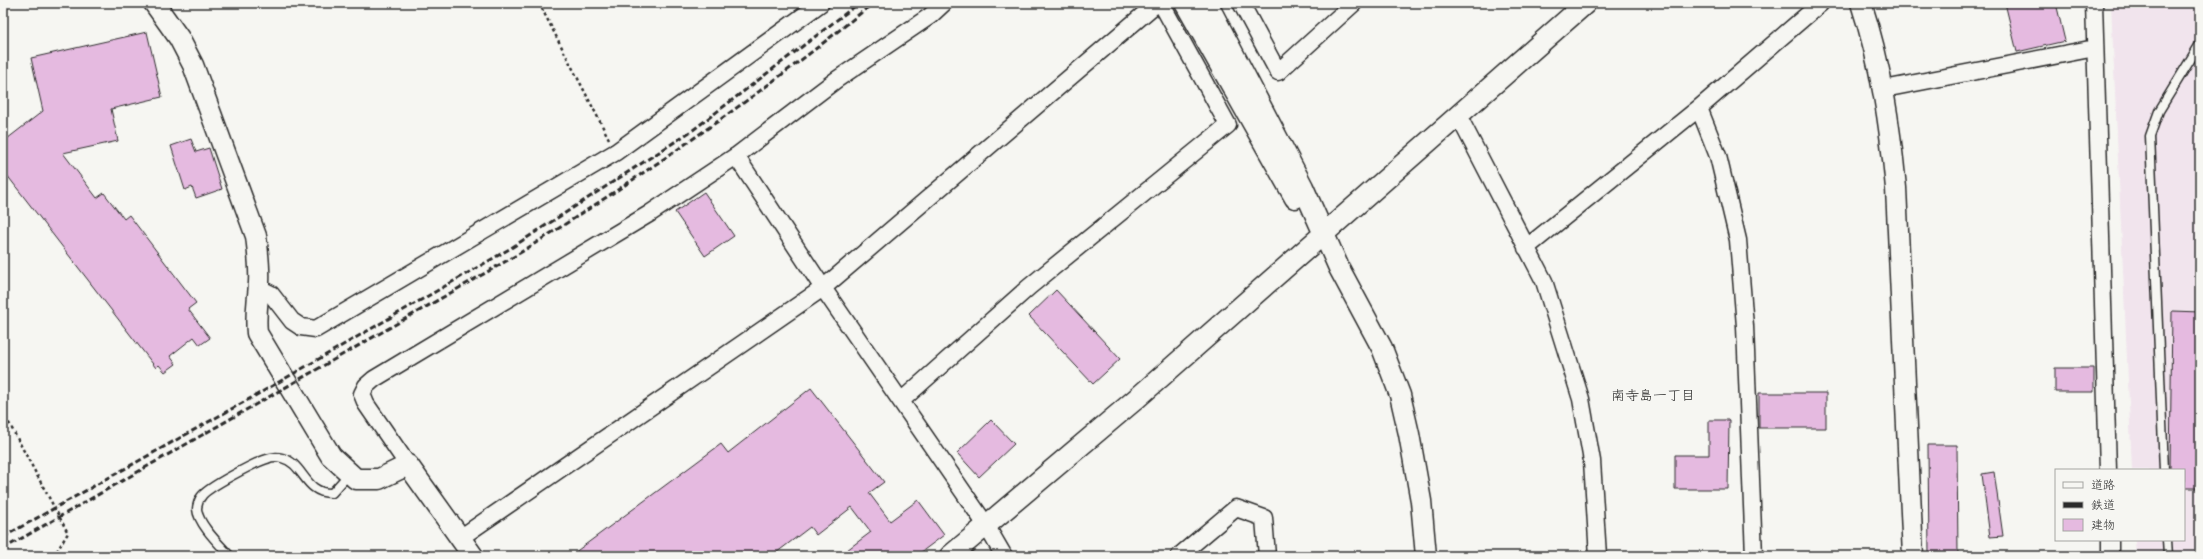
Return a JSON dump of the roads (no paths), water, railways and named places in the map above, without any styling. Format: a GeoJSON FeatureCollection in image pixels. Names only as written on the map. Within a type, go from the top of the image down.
{"type":"FeatureCollection","features":[{"type":"Feature","properties":{"kind":"street"},"geometry":{"type":"LineString","coordinates":[[154,3],[179,38],[211,110],[256,236],[259,262],[255,315],[257,333],[331,456],[349,474],[356,479],[379,480],[408,465]]}},
{"type":"Feature","properties":{"kind":"street"},"geometry":{"type":"LineString","coordinates":[[258,288],[271,294],[292,321],[301,327],[316,329],[616,152],[821,3]]}},
{"type":"Feature","properties":{"kind":"street"},"geometry":{"type":"LineString","coordinates":[[473,556],[366,404],[362,394],[366,386],[374,379],[649,214],[736,156],[836,80],[930,16],[944,3]]}},
{"type":"Feature","properties":{"kind":"street"},"geometry":{"type":"LineString","coordinates":[[460,538],[823,288],[1156,3]]}},
{"type":"Feature","properties":{"kind":"street"},"geometry":{"type":"LineString","coordinates":[[901,401],[1029,287],[1228,125],[1161,3]]}},
{"type":"Feature","properties":{"kind":"street"},"geometry":{"type":"LineString","coordinates":[[1185,3],[1292,194],[1323,234]]}},
{"type":"Feature","properties":{"kind":"street"},"geometry":{"type":"LineString","coordinates":[[1207,3],[1303,187],[1323,234],[1382,348],[1400,394],[1421,501],[1426,556]]}},
{"type":"Feature","properties":{"kind":"street"},"geometry":{"type":"LineString","coordinates":[[1241,3],[1278,72],[1354,3]]}},
{"type":"Feature","properties":{"kind":"street"},"geometry":{"type":"LineString","coordinates":[[1526,248],[1699,108],[1821,3]]}},
{"type":"Feature","properties":{"kind":"street"},"geometry":{"type":"LineString","coordinates":[[1861,3],[1884,89],[1896,188],[1913,556]]}},
{"type":"Feature","properties":{"kind":"street"},"geometry":{"type":"LineString","coordinates":[[2094,3],[2108,469]]}},
{"type":"Feature","properties":{"kind":"street"},"geometry":{"type":"LineString","coordinates":[[950,556],[1136,399],[1458,115],[1577,7]]}},
{"type":"Feature","properties":{"kind":"street"},"geometry":{"type":"LineString","coordinates":[[1884,89],[2095,48]]}},
{"type":"Feature","properties":{"kind":"street"},"geometry":{"type":"LineString","coordinates":[[1699,108],[1718,156],[1738,240],[1745,326],[1754,556]]}},
{"type":"Feature","properties":{"kind":"street"},"geometry":{"type":"LineString","coordinates":[[1458,115],[1544,281],[1581,399],[1592,461],[1598,556]]}},
{"type":"Feature","properties":{"kind":"street"},"geometry":{"type":"LineString","coordinates":[[736,156],[823,288],[986,525],[1004,556]]}},
{"type":"Feature","properties":{"kind":"street"},"geometry":{"type":"LineString","coordinates":[[1179,556],[1236,508],[1264,518],[1267,556]]}},
{"type":"Feature","properties":{"kind":"street"},"geometry":{"type":"LineString","coordinates":[[2110,541],[2110,556]]}},
{"type":"Feature","properties":{"kind":"lane"},"geometry":{"type":"LineString","coordinates":[[2164,469],[2150,136],[2159,112],[2200,44]]}},
{"type":"Feature","properties":{"kind":"lane"},"geometry":{"type":"LineString","coordinates":[[230,556],[204,526],[197,509],[201,496],[210,489],[256,463],[269,458],[281,458],[288,460],[311,486],[322,493],[332,493],[349,474]]}},
{"type":"Feature","properties":{"kind":"lane"},"geometry":{"type":"LineString","coordinates":[[2167,541],[2168,556]]}},
{"type":"Feature","properties":{"kind":"railway"},"geometry":{"type":"LineString","coordinates":[[3,537],[260,393],[511,248],[693,130],[859,3]]}},
{"type":"Feature","properties":{"kind":"railway"},"geometry":{"type":"LineString","coordinates":[[3,549],[515,256],[607,197],[698,135],[787,71],[873,3]]}},
{"type":"Feature","properties":{"kind":"district","name":"南寺島一丁目"},"geometry":{"type":"Point","coordinates":[1653,397]}}]}
